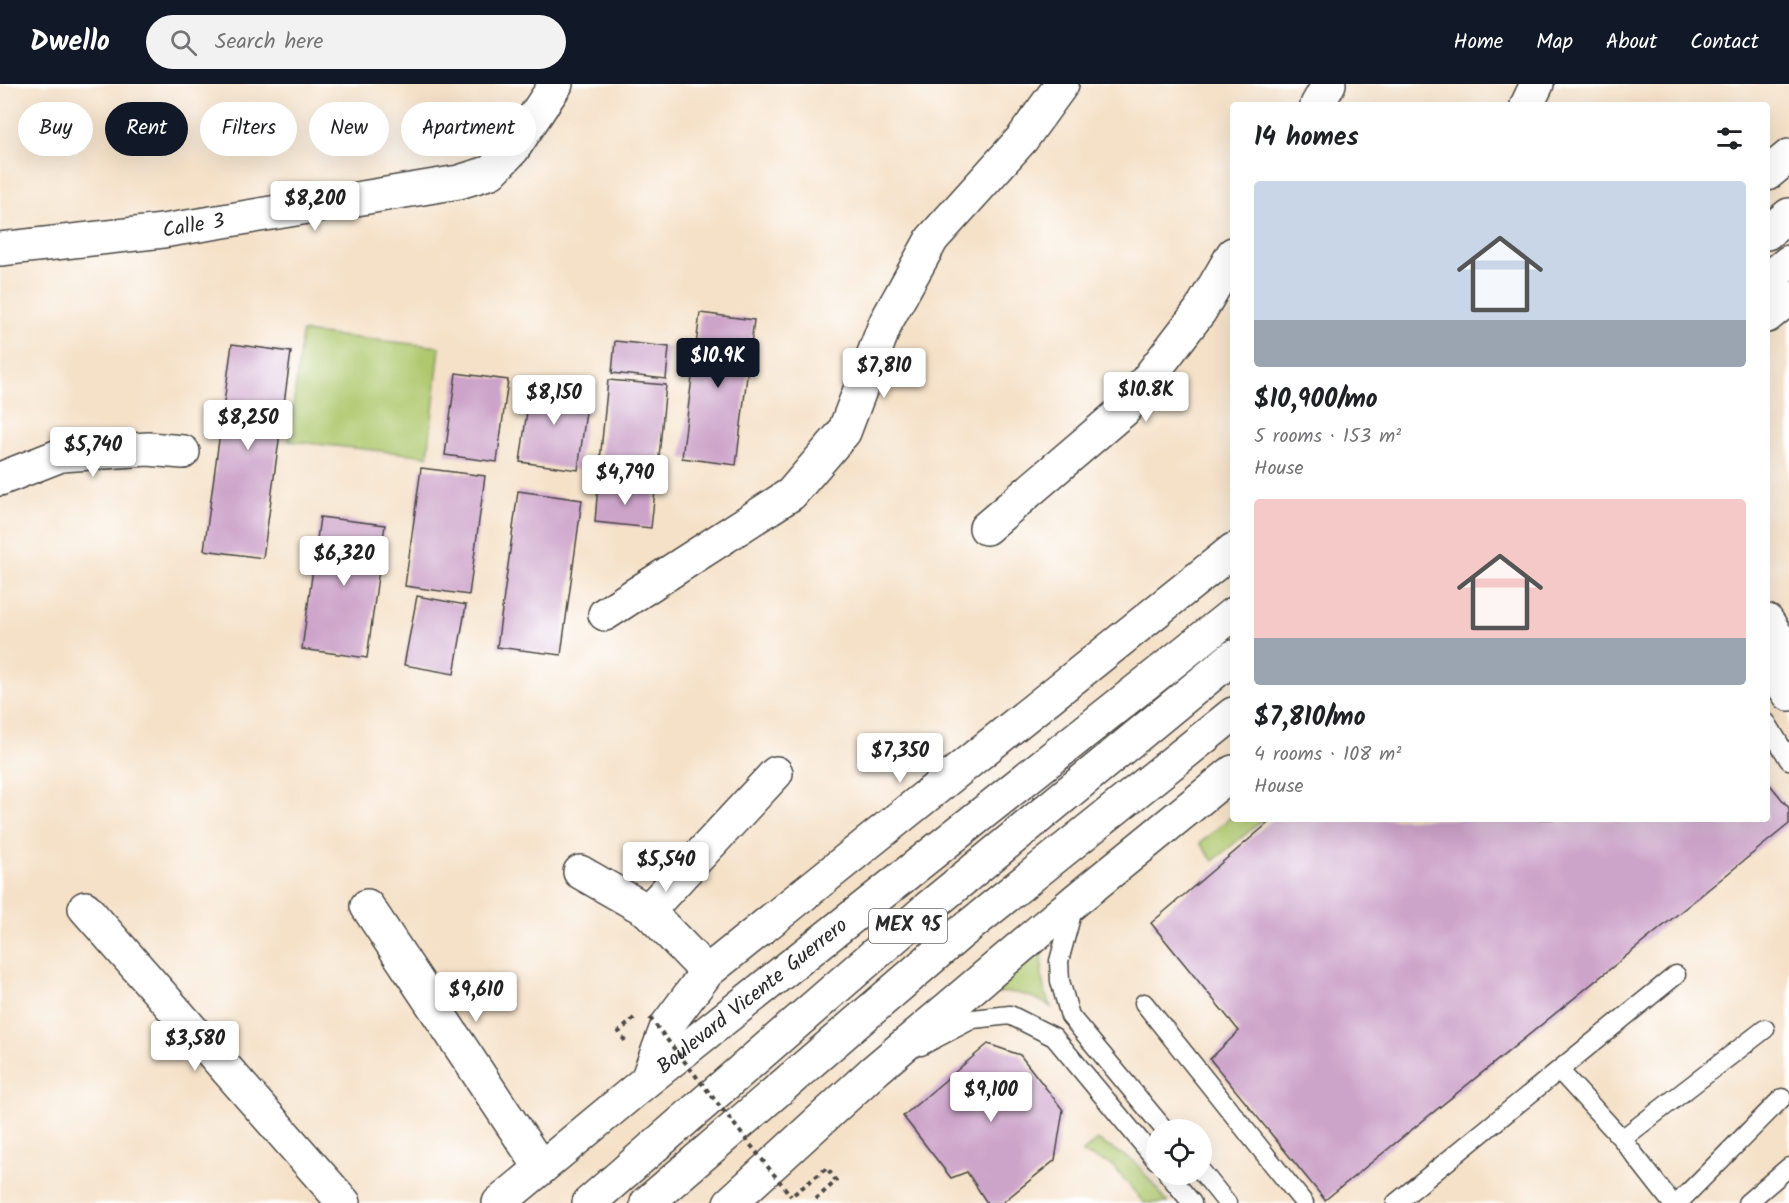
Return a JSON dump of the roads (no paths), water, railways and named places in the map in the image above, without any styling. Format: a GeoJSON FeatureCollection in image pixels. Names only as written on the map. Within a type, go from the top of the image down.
{"type":"FeatureCollection","features":[{"type":"Feature","properties":{"kind":"main road","name":"Calle 3"},"geometry":{"type":"LineString","coordinates":[[0,249],[163,231],[459,182],[491,172],[513,149],[556,84]]}},
{"type":"Feature","properties":{"kind":"main road"},"geometry":{"type":"LineString","coordinates":[[605,614],[791,494],[844,432],[886,322],[932,240],[1022,139],[1062,84]]}},
{"type":"Feature","properties":{"kind":"main road"},"geometry":{"type":"LineString","coordinates":[[1319,102],[1329,84]]}},
{"type":"Feature","properties":{"kind":"main road"},"geometry":{"type":"LineString","coordinates":[[1528,102],[1537,84]]}},
{"type":"Feature","properties":{"kind":"main road"},"geometry":{"type":"LineString","coordinates":[[1770,172],[1789,156]]}},
{"type":"Feature","properties":{"kind":"main road"},"geometry":{"type":"LineString","coordinates":[[1770,231],[1789,215]]}},
{"type":"Feature","properties":{"kind":"main road"},"geometry":{"type":"LineString","coordinates":[[986,528],[1124,410],[1200,311],[1230,259]]}},
{"type":"Feature","properties":{"kind":"main road"},"geometry":{"type":"LineString","coordinates":[[1770,278],[1789,262]]}},
{"type":"Feature","properties":{"kind":"main road"},"geometry":{"type":"LineString","coordinates":[[1770,314],[1789,298]]}},
{"type":"Feature","properties":{"kind":"main road"},"geometry":{"type":"LineString","coordinates":[[0,479],[61,455],[148,449],[183,452]]}},
{"type":"Feature","properties":{"kind":"main road"},"geometry":{"type":"LineString","coordinates":[[646,1081],[668,1024],[707,972],[1230,552]]}},
{"type":"Feature","properties":{"kind":"main road","name":"Boulevard Vicente Guerrero"},"geometry":{"type":"LineString","coordinates":[[499,1203],[646,1081],[1230,616]]}},
{"type":"Feature","properties":{"kind":"main road"},"geometry":{"type":"LineString","coordinates":[[1770,626],[1789,656]]}},
{"type":"Feature","properties":{"kind":"main road","name":"Boulevard Vicente Guerrero"},"geometry":{"type":"LineString","coordinates":[[589,1203],[928,908],[1230,659]]}},
{"type":"Feature","properties":{"kind":"main road"},"geometry":{"type":"LineString","coordinates":[[1770,666],[1789,694]]}},
{"type":"Feature","properties":{"kind":"main road","name":"MEX 95"},"geometry":{"type":"LineString","coordinates":[[647,1203],[958,935],[1227,722]]}},
{"type":"Feature","properties":{"kind":"main road"},"geometry":{"type":"LineString","coordinates":[[648,911],[776,773]]}},
{"type":"Feature","properties":{"kind":"main road"},"geometry":{"type":"LineString","coordinates":[[730,1203],[874,1071],[1076,900],[1230,774]]}},
{"type":"Feature","properties":{"kind":"main road"},"geometry":{"type":"LineString","coordinates":[[580,872],[648,911],[707,972]]}},
{"type":"Feature","properties":{"kind":"main road"},"geometry":{"type":"LineString","coordinates":[[368,906],[541,1168]]}},
{"type":"Feature","properties":{"kind":"main road"},"geometry":{"type":"LineString","coordinates":[[85,908],[344,1203]]}},
{"type":"Feature","properties":{"kind":"lane"},"geometry":{"type":"LineString","coordinates":[[1770,728],[1789,760]]}},
{"type":"Feature","properties":{"kind":"lane"},"geometry":{"type":"LineString","coordinates":[[1076,900],[1059,961],[1060,981],[1070,1016],[1156,1119]]}},
{"type":"Feature","properties":{"kind":"lane"},"geometry":{"type":"LineString","coordinates":[[1396,1203],[1676,975]]}},
{"type":"Feature","properties":{"kind":"lane"},"geometry":{"type":"LineString","coordinates":[[1144,1003],[1304,1203]]}},
{"type":"Feature","properties":{"kind":"lane"},"geometry":{"type":"LineString","coordinates":[[874,1071],[973,1019],[1010,1015],[1054,1037],[1146,1148]]}},
{"type":"Feature","properties":{"kind":"lane"},"geometry":{"type":"LineString","coordinates":[[1054,1037],[1070,1016]]}},
{"type":"Feature","properties":{"kind":"lane"},"geometry":{"type":"LineString","coordinates":[[1622,1139],[1765,1029]]}},
{"type":"Feature","properties":{"kind":"lane"},"geometry":{"type":"LineString","coordinates":[[1559,1070],[1622,1139],[1672,1203]]}},
{"type":"Feature","properties":{"kind":"lane"},"geometry":{"type":"LineString","coordinates":[[1678,1203],[1782,1098]]}},
{"type":"Feature","properties":{"kind":"lane"},"geometry":{"type":"LineString","coordinates":[[1747,1203],[1789,1167]]}},
{"type":"Feature","properties":{"kind":"lane"},"geometry":{"type":"LineString","coordinates":[[1763,1203],[1789,1182]]}},
{"type":"Feature","properties":{"kind":"lane"},"geometry":{"type":"LineString","coordinates":[[1212,1184],[1227,1203]]}},
{"type":"Feature","properties":{"kind":"lane"},"geometry":{"type":"LineString","coordinates":[[1177,1185],[1192,1203]]}}]}
